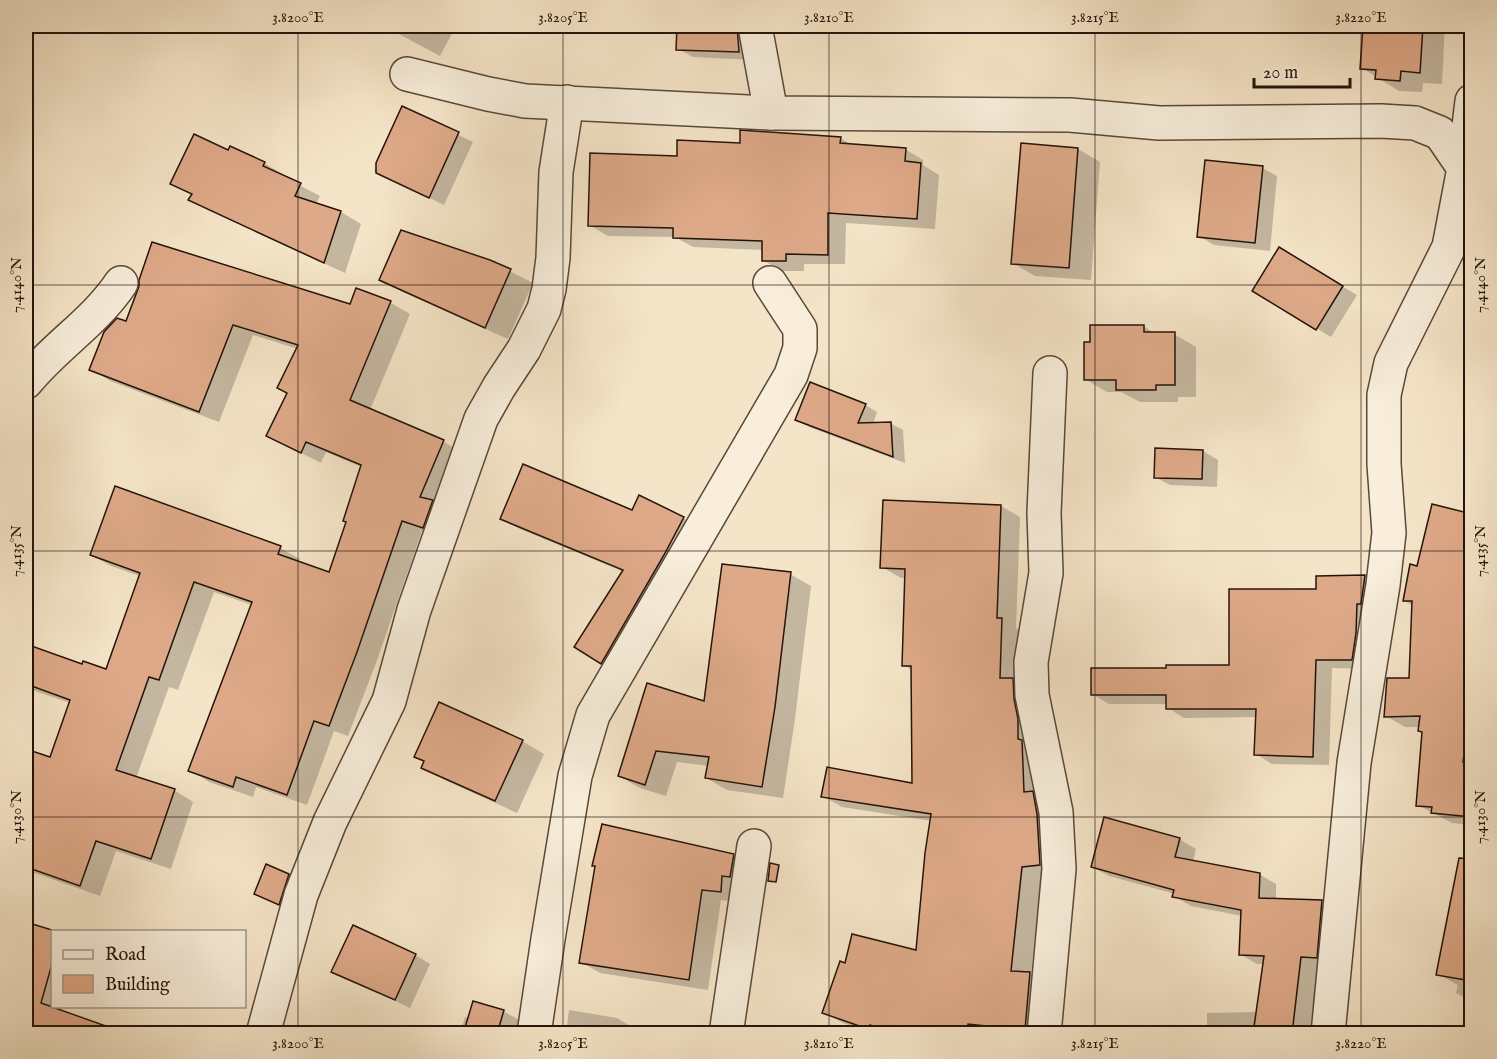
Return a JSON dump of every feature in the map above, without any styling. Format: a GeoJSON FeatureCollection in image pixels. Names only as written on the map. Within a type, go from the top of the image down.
{"type":"FeatureCollection","features":[{"type":"Feature","properties":{"kind":"street"},"geometry":{"type":"LineString","coordinates":[[755,26],[771,112]]}},
{"type":"Feature","properties":{"kind":"street"},"geometry":{"type":"LineString","coordinates":[[407,74],[525,101],[771,112],[1070,115],[1159,123],[1381,121],[1415,123],[1440,133],[1464,168]]}},
{"type":"Feature","properties":{"kind":"street"},"geometry":{"type":"LineString","coordinates":[[1328,1034],[1354,763],[1383,585],[1389,533],[1384,464],[1384,395],[1391,363],[1460,250],[1464,168],[1472,101]]}},
{"type":"Feature","properties":{"kind":"street"},"geometry":{"type":"LineString","coordinates":[[263,1034],[301,895],[330,822],[389,701],[414,610],[481,419],[524,349],[544,309],[553,258],[555,172],[567,102]]}},
{"type":"Feature","properties":{"kind":"street"},"geometry":{"type":"LineString","coordinates":[[26,382],[42,363],[109,302],[121,283]]}},
{"type":"Feature","properties":{"kind":"street"},"geometry":{"type":"LineString","coordinates":[[534,1034],[575,776],[593,715],[791,375],[800,348],[800,329],[770,283]]}},
{"type":"Feature","properties":{"kind":"street"},"geometry":{"type":"LineString","coordinates":[[1044,1034],[1059,869],[1056,812],[1032,695],[1030,662],[1047,573],[1044,513],[1050,373]]}},
{"type":"Feature","properties":{"kind":"street"},"geometry":{"type":"LineString","coordinates":[[726,1034],[754,846]]}},
{"type":"Feature","properties":{"kind":"building"},"geometry":{"type":"Polygon","coordinates":[[[677,26],[737,26],[739,52],[676,50],[677,26]]]}},
{"type":"Feature","properties":{"kind":"building"},"geometry":{"type":"Polygon","coordinates":[[[1363,26],[1423,26],[1420,73],[1401,71],[1400,81],[1375,79],[1376,70],[1360,69],[1363,26]]]}},
{"type":"Feature","properties":{"kind":"building"},"geometry":{"type":"Polygon","coordinates":[[[402,106],[459,132],[429,198],[376,173],[376,163],[402,106]]]}},
{"type":"Feature","properties":{"kind":"building"},"geometry":{"type":"Polygon","coordinates":[[[740,130],[841,137],[840,143],[906,148],[905,161],[921,163],[917,219],[828,213],[828,255],[786,254],[786,261],[762,261],[762,241],[673,238],[673,228],[588,226],[590,153],[677,156],[677,140],[740,143],[740,130]]]}},
{"type":"Feature","properties":{"kind":"building"},"geometry":{"type":"Polygon","coordinates":[[[194,134],[228,150],[230,146],[265,162],[263,166],[301,183],[295,196],[341,211],[324,263],[188,200],[192,194],[170,184],[194,134]]]}},
{"type":"Feature","properties":{"kind":"building"},"geometry":{"type":"Polygon","coordinates":[[[1021,143],[1078,148],[1069,268],[1011,264],[1021,143]]]}},
{"type":"Feature","properties":{"kind":"building"},"geometry":{"type":"Polygon","coordinates":[[[1205,160],[1263,166],[1255,243],[1197,237],[1205,160]]]}},
{"type":"Feature","properties":{"kind":"building"},"geometry":{"type":"Polygon","coordinates":[[[401,230],[511,269],[485,328],[379,280],[401,230]]]}},
{"type":"Feature","properties":{"kind":"building"},"geometry":{"type":"Polygon","coordinates":[[[152,242],[350,304],[356,288],[391,301],[350,400],[444,440],[420,497],[433,500],[423,528],[402,521],[329,726],[314,721],[287,795],[236,777],[233,787],[188,771],[252,602],[194,582],[159,680],[149,677],[116,770],[175,789],[151,859],[96,841],[80,886],[26,867],[26,749],[50,757],[70,700],[26,684],[26,644],[82,664],[83,661],[106,669],[140,573],[90,555],[115,486],[281,546],[278,554],[329,572],[346,522],[343,521],[361,465],[306,442],[301,453],[266,436],[287,393],[277,388],[298,345],[233,325],[199,412],[89,370],[104,332],[117,318],[126,321],[152,242]]]}},
{"type":"Feature","properties":{"kind":"building"},"geometry":{"type":"Polygon","coordinates":[[[1279,247],[1343,286],[1316,330],[1252,291],[1279,247]]]}},
{"type":"Feature","properties":{"kind":"building"},"geometry":{"type":"Polygon","coordinates":[[[1090,325],[1144,325],[1144,332],[1175,332],[1175,385],[1156,385],[1156,390],[1116,390],[1116,380],[1084,380],[1084,342],[1090,342],[1090,325]]]}},
{"type":"Feature","properties":{"kind":"building"},"geometry":{"type":"Polygon","coordinates":[[[810,382],[866,404],[858,423],[891,422],[893,457],[795,420],[810,382]]]}},
{"type":"Feature","properties":{"kind":"building"},"geometry":{"type":"Polygon","coordinates":[[[1155,448],[1203,450],[1202,479],[1154,478],[1155,448]]]}},
{"type":"Feature","properties":{"kind":"building"},"geometry":{"type":"Polygon","coordinates":[[[523,464],[632,510],[639,495],[684,517],[601,664],[574,647],[623,570],[500,519],[523,464]]]}},
{"type":"Feature","properties":{"kind":"building"},"geometry":{"type":"Polygon","coordinates":[[[883,500],[1001,505],[997,618],[1002,618],[1000,678],[1013,678],[1018,739],[1022,740],[1024,792],[1033,791],[1037,814],[1040,865],[1022,867],[1011,971],[1030,972],[1025,1030],[968,1024],[968,1034],[893,1034],[870,1025],[868,1029],[822,1013],[840,961],[845,963],[852,934],[916,950],[931,814],[821,797],[827,767],[912,783],[911,666],[902,666],[905,569],[880,568],[883,500]]]}},
{"type":"Feature","properties":{"kind":"building"},"geometry":{"type":"Polygon","coordinates":[[[1432,504],[1472,514],[1472,685],[1463,762],[1472,763],[1472,817],[1431,813],[1432,807],[1416,806],[1422,732],[1418,731],[1420,716],[1384,717],[1387,678],[1409,678],[1412,601],[1403,601],[1410,564],[1417,566],[1432,504]]]}},
{"type":"Feature","properties":{"kind":"building"},"geometry":{"type":"Polygon","coordinates":[[[722,564],[791,572],[775,707],[762,787],[705,778],[709,757],[656,751],[645,785],[618,776],[647,683],[704,701],[722,564]]]}},
{"type":"Feature","properties":{"kind":"building"},"geometry":{"type":"Polygon","coordinates":[[[1365,575],[1361,604],[1357,604],[1352,660],[1316,660],[1313,757],[1254,755],[1256,709],[1166,709],[1166,695],[1091,695],[1091,668],[1229,665],[1229,589],[1316,589],[1316,576],[1365,575]]]}},
{"type":"Feature","properties":{"kind":"building"},"geometry":{"type":"Polygon","coordinates":[[[439,702],[523,740],[495,801],[421,768],[424,761],[414,757],[439,702]]]}},
{"type":"Feature","properties":{"kind":"building"},"geometry":{"type":"Polygon","coordinates":[[[1104,817],[1180,838],[1175,857],[1260,873],[1259,898],[1322,900],[1317,958],[1301,957],[1292,1034],[1253,1034],[1264,956],[1239,955],[1241,910],[1172,897],[1174,890],[1091,867],[1104,817]]]}},
{"type":"Feature","properties":{"kind":"building"},"geometry":{"type":"Polygon","coordinates":[[[602,824],[734,854],[730,877],[722,876],[721,892],[702,890],[689,980],[579,963],[595,866],[592,866],[602,824]]]}},
{"type":"Feature","properties":{"kind":"building"},"geometry":{"type":"Polygon","coordinates":[[[1459,858],[1472,859],[1472,981],[1436,975],[1459,858]]]}},
{"type":"Feature","properties":{"kind":"building"},"geometry":{"type":"Polygon","coordinates":[[[770,863],[779,865],[776,882],[768,881],[770,863]]]}},
{"type":"Feature","properties":{"kind":"building"},"geometry":{"type":"Polygon","coordinates":[[[266,864],[289,874],[279,905],[254,894],[266,864]]]}},
{"type":"Feature","properties":{"kind":"building"},"geometry":{"type":"Polygon","coordinates":[[[26,922],[52,930],[51,968],[41,1003],[117,1030],[116,1034],[50,1034],[33,1029],[32,1032],[26,1031],[26,922]]]}},
{"type":"Feature","properties":{"kind":"building"},"geometry":{"type":"Polygon","coordinates":[[[353,925],[416,954],[395,1000],[331,972],[353,925]]]}},
{"type":"Feature","properties":{"kind":"building"},"geometry":{"type":"Polygon","coordinates":[[[473,1001],[504,1010],[497,1034],[463,1034],[473,1001]]]}}]}
